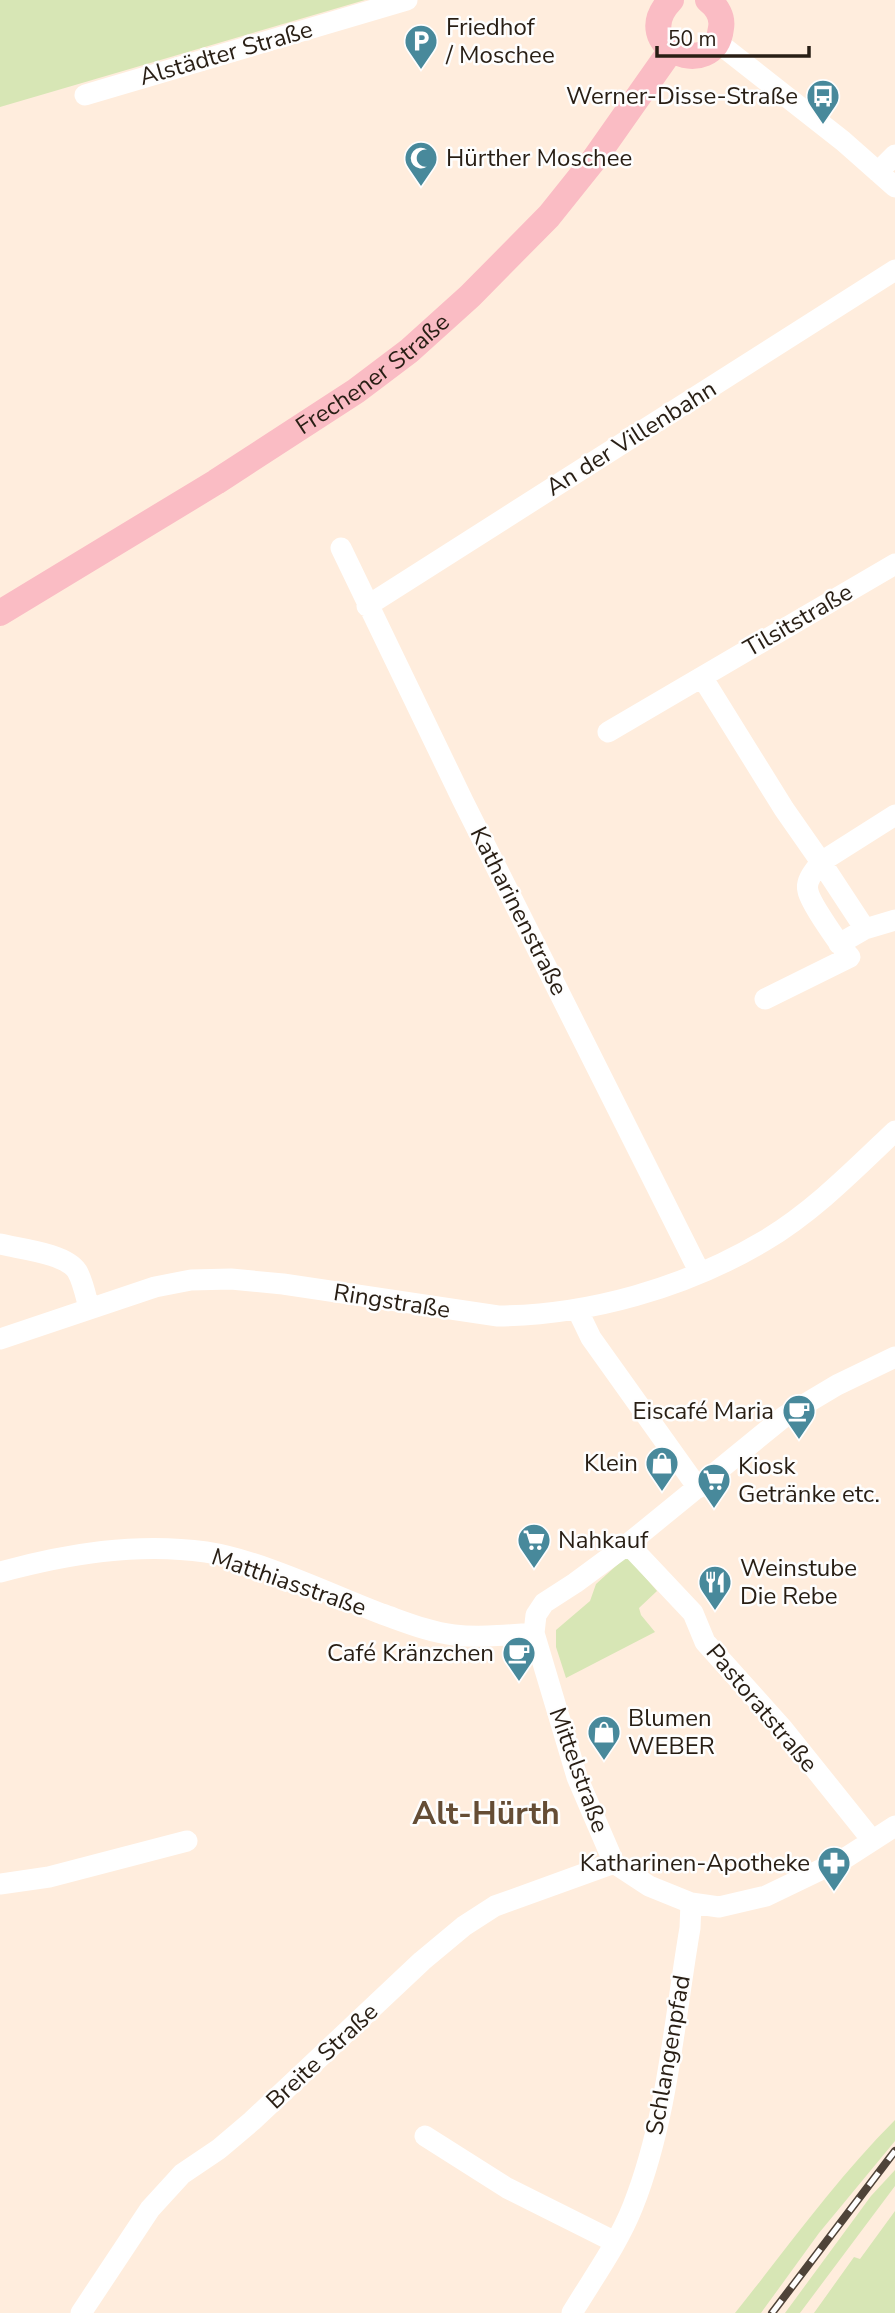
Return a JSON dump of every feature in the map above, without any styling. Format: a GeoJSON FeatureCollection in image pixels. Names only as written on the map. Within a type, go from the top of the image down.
{"type":"FeatureCollection","features":[{"type":"Feature","properties":{"kind":"main road"},"geometry":{"type":"LineString","coordinates":[[661,3],[659,27],[665,44],[671,50],[690,57],[701,55],[717,43],[722,23],[719,12],[708,0]]}},
{"type":"Feature","properties":{"kind":"main road","name":"Frechener Straße"},"geometry":{"type":"LineString","coordinates":[[0,614],[216,482],[356,391],[409,351],[470,296],[549,216],[593,161],[671,50]]}},
{"type":"Feature","properties":{"kind":"street","name":"Alstädter Straße"},"geometry":{"type":"LineString","coordinates":[[85,95],[407,0]]}},
{"type":"Feature","properties":{"kind":"street"},"geometry":{"type":"LineString","coordinates":[[717,43],[895,187]]}},
{"type":"Feature","properties":{"kind":"street"},"geometry":{"type":"LineString","coordinates":[[878,172],[895,155]]}},
{"type":"Feature","properties":{"kind":"street","name":"An der Villenbahn"},"geometry":{"type":"LineString","coordinates":[[368,606],[895,270]]}},
{"type":"Feature","properties":{"kind":"street","name":"Katharinenstraße"},"geometry":{"type":"LineString","coordinates":[[341,548],[700,1273]]}},
{"type":"Feature","properties":{"kind":"street","name":"Tilsitstraße"},"geometry":{"type":"LineString","coordinates":[[608,733],[895,564]]}},
{"type":"Feature","properties":{"kind":"street"},"geometry":{"type":"LineString","coordinates":[[702,677],[784,808],[865,929]]}},
{"type":"Feature","properties":{"kind":"street"},"geometry":{"type":"LineString","coordinates":[[765,999],[850,957],[839,944],[808,892],[809,879],[821,862],[895,815]]}},
{"type":"Feature","properties":{"kind":"street"},"geometry":{"type":"LineString","coordinates":[[839,944],[865,929],[895,919]]}},
{"type":"Feature","properties":{"kind":"street","name":"Ringstraße"},"geometry":{"type":"LineString","coordinates":[[0,1339],[155,1287],[191,1280],[231,1279],[283,1284],[498,1316],[525,1316],[577,1309],[647,1292],[700,1273],[765,1241],[830,1192],[895,1131]]}},
{"type":"Feature","properties":{"kind":"street"},"geometry":{"type":"LineString","coordinates":[[0,1244],[68,1262],[78,1272],[89,1308]]}},
{"type":"Feature","properties":{"kind":"street"},"geometry":{"type":"LineString","coordinates":[[577,1309],[591,1338],[698,1488]]}},
{"type":"Feature","properties":{"kind":"street"},"geometry":{"type":"LineString","coordinates":[[534,1633],[536,1615],[544,1603],[628,1544],[785,1416],[837,1385],[895,1357]]}},
{"type":"Feature","properties":{"kind":"street","name":"Pastoratstraße"},"geometry":{"type":"LineString","coordinates":[[628,1544],[693,1613],[705,1642],[783,1729],[872,1840]]}},
{"type":"Feature","properties":{"kind":"street","name":"Matthiasstraße"},"geometry":{"type":"LineString","coordinates":[[0,1572],[85,1554],[137,1548],[208,1553],[258,1566],[418,1627],[453,1635],[494,1637],[534,1633]]}},
{"type":"Feature","properties":{"kind":"street","name":"Mittelstraße"},"geometry":{"type":"LineString","coordinates":[[534,1633],[578,1777],[614,1863],[649,1886],[691,1903],[719,1907],[766,1896],[828,1868],[895,1826]]}},
{"type":"Feature","properties":{"kind":"street"},"geometry":{"type":"LineString","coordinates":[[0,1884],[49,1877],[187,1841]]}},
{"type":"Feature","properties":{"kind":"street","name":"Breite Straße"},"geometry":{"type":"LineString","coordinates":[[81,2313],[150,2209],[182,2174],[219,2149],[252,2121],[422,1961],[464,1926],[495,1906],[614,1863]]}},
{"type":"Feature","properties":{"kind":"street","name":"Schlangenpfad"},"geometry":{"type":"LineString","coordinates":[[572,2313],[615,2242],[633,2206],[653,2141],[666,2091],[690,1928],[691,1903]]}},
{"type":"Feature","properties":{"kind":"street"},"geometry":{"type":"LineString","coordinates":[[425,2136],[507,2188],[615,2242]]}},
{"type":"Feature","properties":{"kind":"green space"},"geometry":{"type":"Polygon","coordinates":[[[0,0],[365,0],[0,107],[0,0]]]}},
{"type":"Feature","properties":{"kind":"green space"},"geometry":{"type":"Polygon","coordinates":[[[627,1556],[657,1591],[639,1608],[641,1615],[655,1632],[566,1678],[556,1647],[556,1630],[590,1601],[596,1584],[627,1556]]]}},
{"type":"Feature","properties":{"kind":"green space"},"geometry":{"type":"Polygon","coordinates":[[[895,2120],[895,2141],[819,2233],[761,2313],[735,2313],[832,2190],[895,2120]]]}},
{"type":"Feature","properties":{"kind":"green space"},"geometry":{"type":"Polygon","coordinates":[[[895,2170],[895,2186],[800,2313],[785,2313],[871,2196],[895,2170]]]}},
{"type":"Feature","properties":{"kind":"green space"},"geometry":{"type":"Polygon","coordinates":[[[895,2211],[895,2313],[814,2313],[854,2257],[860,2259],[895,2211]]]}},
{"type":"Feature","properties":{"kind":"railway"},"geometry":{"type":"LineString","coordinates":[[772,2313],[895,2151]]}},
{"type":"Feature","properties":{"kind":"place","name":"Friedhof / Moschee"},"geometry":{"type":"Point","coordinates":[421,71]}},
{"type":"Feature","properties":{"kind":"place","name":"Werner-Disse-Straße"},"geometry":{"type":"Point","coordinates":[823,126]}},
{"type":"Feature","properties":{"kind":"place","name":"Hürther Moschee"},"geometry":{"type":"Point","coordinates":[421,188]}},
{"type":"Feature","properties":{"kind":"place","name":"Eiscafé Maria"},"geometry":{"type":"Point","coordinates":[799,1441]}},
{"type":"Feature","properties":{"kind":"place","name":"Klein"},"geometry":{"type":"Point","coordinates":[662,1493]}},
{"type":"Feature","properties":{"kind":"place","name":"Kiosk Getränke etc."},"geometry":{"type":"Point","coordinates":[714,1510]}},
{"type":"Feature","properties":{"kind":"place","name":"Nahkauf"},"geometry":{"type":"Point","coordinates":[534,1570]}},
{"type":"Feature","properties":{"kind":"place","name":"Weinstube Die Rebe"},"geometry":{"type":"Point","coordinates":[715,1612]}},
{"type":"Feature","properties":{"kind":"place","name":"Café Kränzchen"},"geometry":{"type":"Point","coordinates":[519,1683]}},
{"type":"Feature","properties":{"kind":"place","name":"Blumen WEBER"},"geometry":{"type":"Point","coordinates":[604,1762]}},
{"type":"Feature","properties":{"kind":"place","name":"Katharinen-Apotheke"},"geometry":{"type":"Point","coordinates":[834,1893]}},
{"type":"Feature","properties":{"kind":"district","name":"Alt-Hürth"},"geometry":{"type":"Point","coordinates":[486,1813]}}]}
